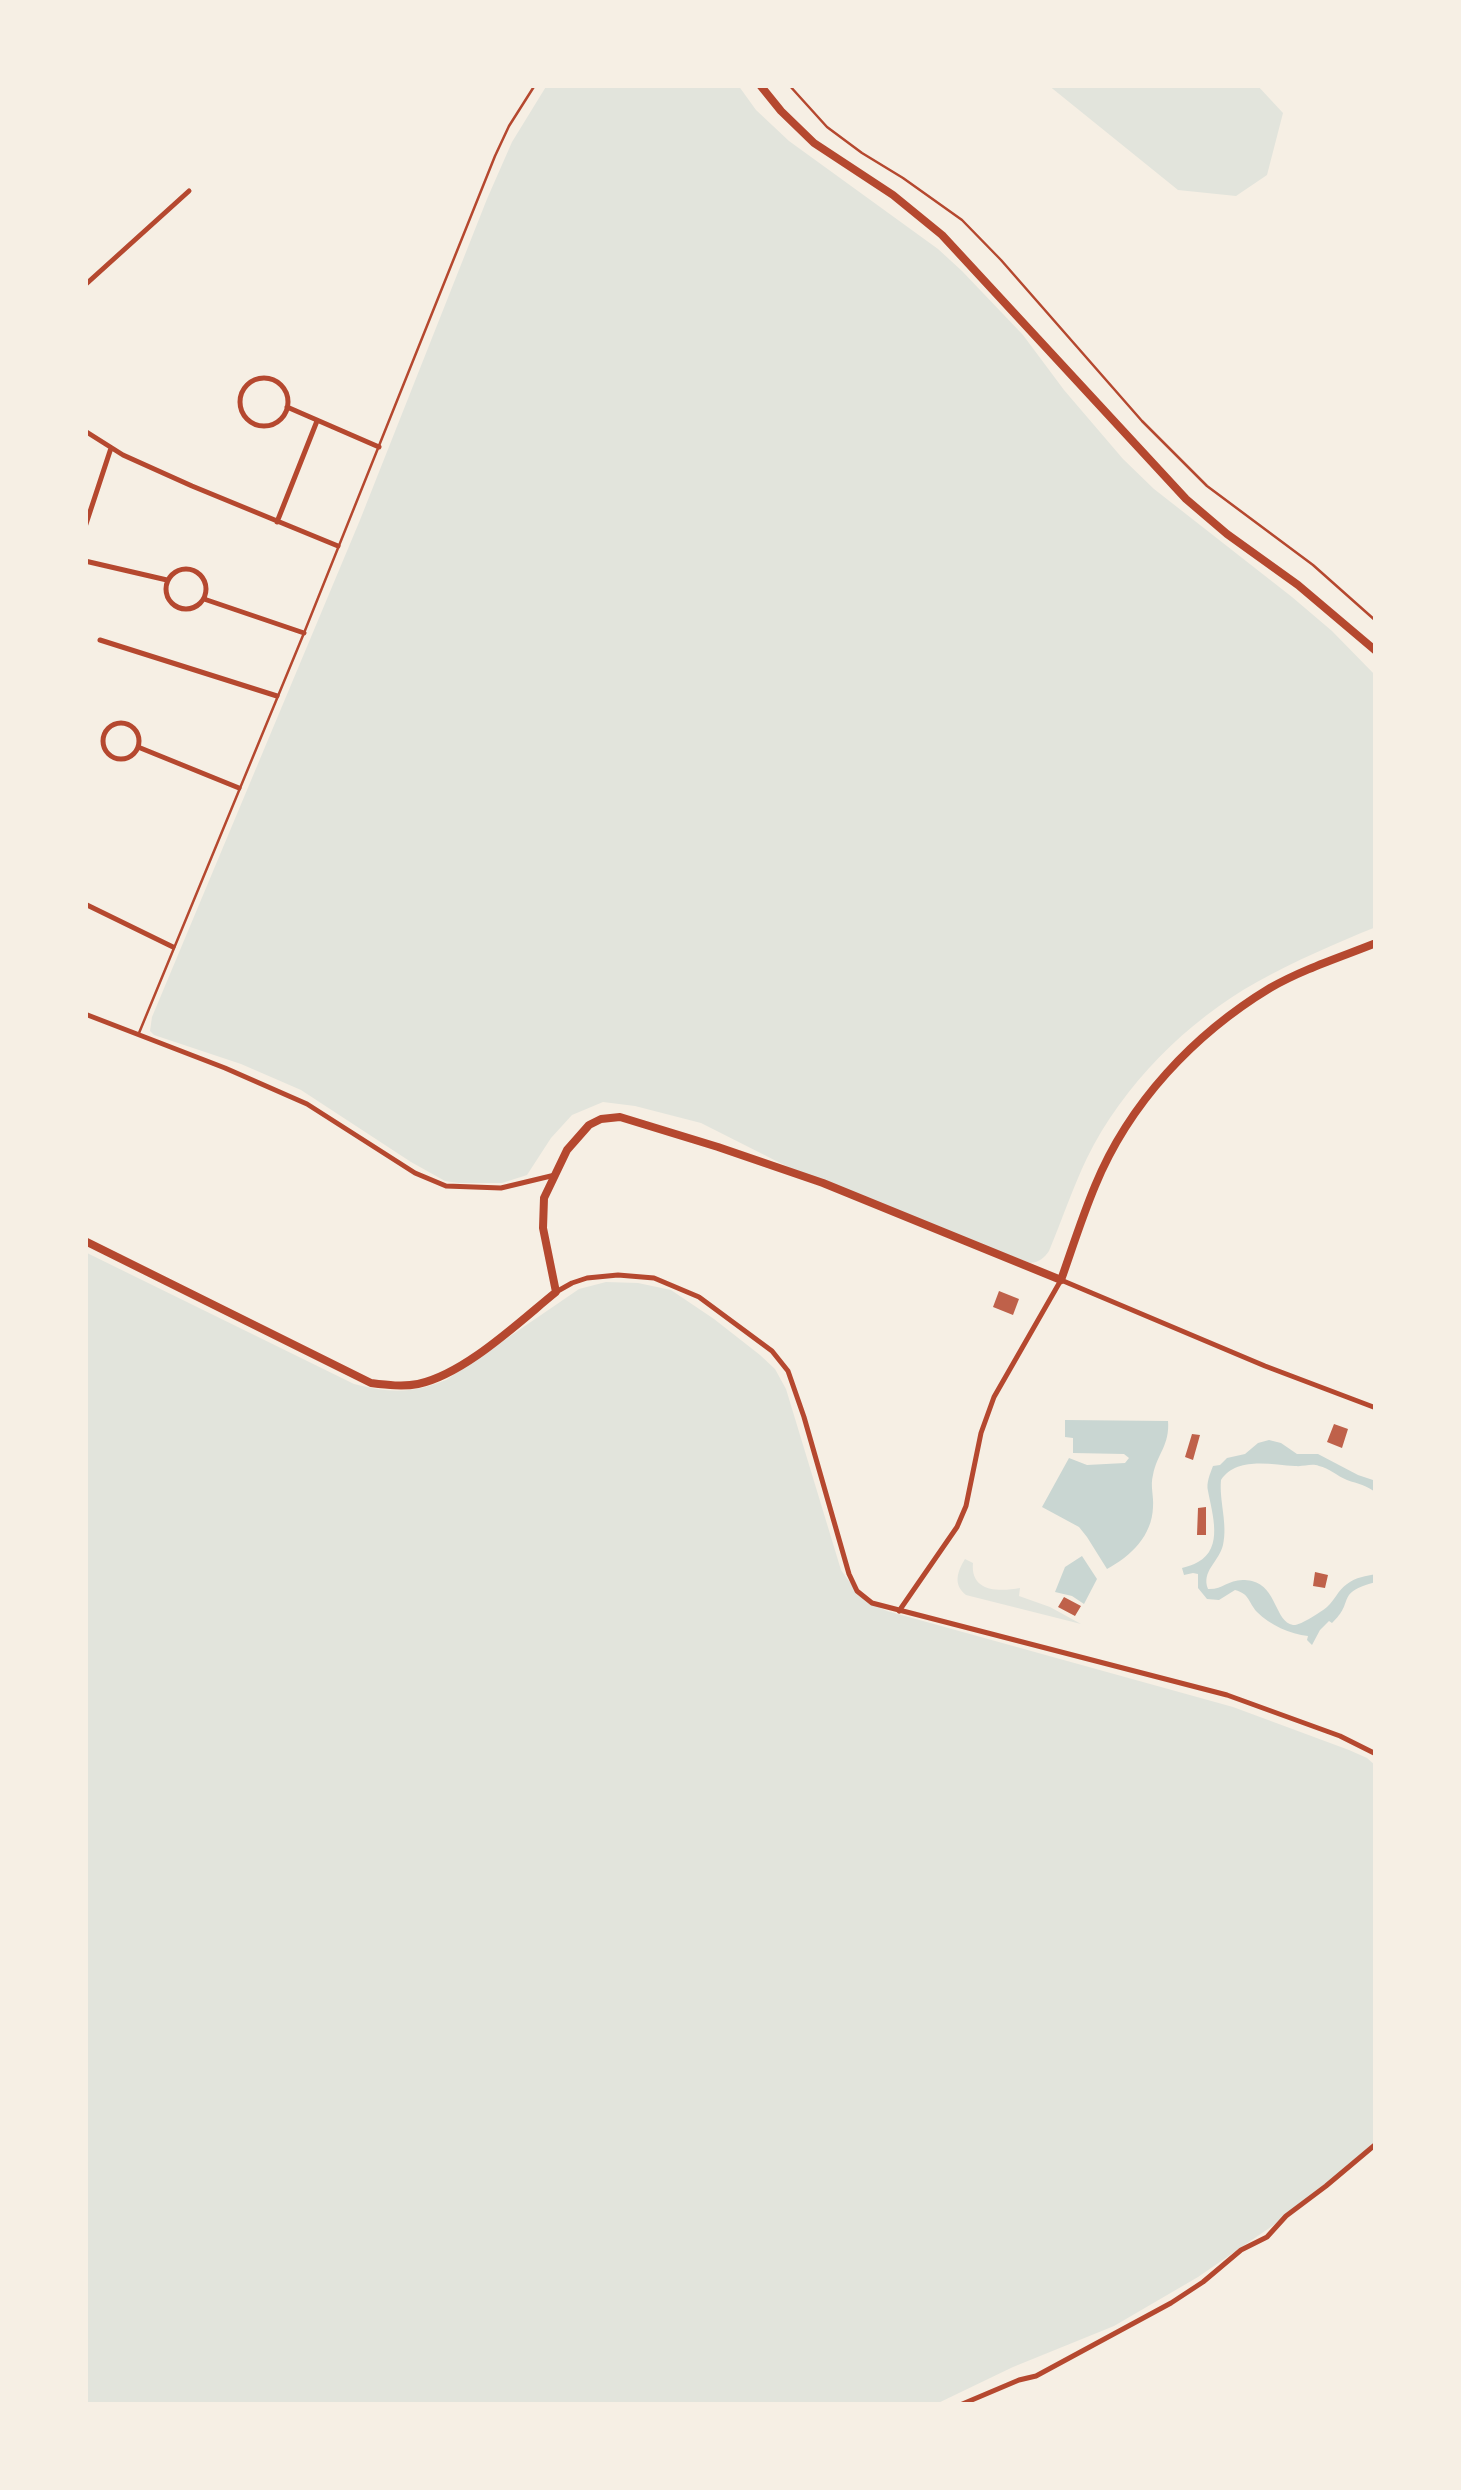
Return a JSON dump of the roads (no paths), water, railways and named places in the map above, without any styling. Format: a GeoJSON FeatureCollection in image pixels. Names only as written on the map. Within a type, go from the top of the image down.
{"type":"FeatureCollection","features":[{"type":"Feature","properties":{"kind":"main road"},"geometry":{"type":"LineString","coordinates":[[760,85],[814,143],[893,195],[942,235],[1186,499],[1227,534],[1298,584],[1376,651]]}},
{"type":"Feature","properties":{"kind":"main road"},"geometry":{"type":"LineString","coordinates":[[85,1241],[371,1383],[418,1384],[453,1370],[556,1292],[542,1213],[544,1198],[567,1150],[589,1125],[601,1119],[620,1118],[823,1183],[1061,1280],[1096,1184],[1123,1131],[1152,1090],[1184,1055],[1228,1015],[1272,987],[1376,943]]}},
{"type":"Feature","properties":{"kind":"street"},"geometry":{"type":"LineString","coordinates":[[85,285],[190,190]]}},
{"type":"Feature","properties":{"kind":"street"},"geometry":{"type":"LineString","coordinates":[[268,378],[284,388],[287,407],[277,422],[259,425],[244,415],[240,398],[249,382],[268,378]]}},
{"type":"Feature","properties":{"kind":"street"},"geometry":{"type":"LineString","coordinates":[[287,407],[379,447]]}},
{"type":"Feature","properties":{"kind":"street"},"geometry":{"type":"LineString","coordinates":[[277,522],[317,421]]}},
{"type":"Feature","properties":{"kind":"street"},"geometry":{"type":"LineString","coordinates":[[85,430],[111,448],[192,486],[338,546]]}},
{"type":"Feature","properties":{"kind":"street"},"geometry":{"type":"LineString","coordinates":[[85,527],[111,448]]}},
{"type":"Feature","properties":{"kind":"street"},"geometry":{"type":"LineString","coordinates":[[85,561],[167,580]]}},
{"type":"Feature","properties":{"kind":"street"},"geometry":{"type":"LineString","coordinates":[[179,570],[195,571],[205,583],[204,598],[192,609],[176,608],[166,596],[167,580],[179,570]]}},
{"type":"Feature","properties":{"kind":"street"},"geometry":{"type":"LineString","coordinates":[[204,598],[304,633]]}},
{"type":"Feature","properties":{"kind":"street"},"geometry":{"type":"LineString","coordinates":[[100,640],[277,696]]}},
{"type":"Feature","properties":{"kind":"street"},"geometry":{"type":"LineString","coordinates":[[116,724],[127,724],[138,735],[138,746],[132,756],[116,758],[107,751],[104,735],[116,724]]}},
{"type":"Feature","properties":{"kind":"street"},"geometry":{"type":"LineString","coordinates":[[138,746],[239,788]]}},
{"type":"Feature","properties":{"kind":"street"},"geometry":{"type":"LineString","coordinates":[[85,904],[173,947]]}},
{"type":"Feature","properties":{"kind":"street"},"geometry":{"type":"LineString","coordinates":[[85,1014],[307,1104],[414,1173],[446,1186],[501,1188],[555,1176]]}},
{"type":"Feature","properties":{"kind":"street"},"geometry":{"type":"LineString","coordinates":[[556,1292],[586,1278],[654,1278],[699,1297],[772,1351],[788,1371],[804,1417],[852,1583],[872,1603],[1227,1695],[1340,1736],[1376,1754]]}},
{"type":"Feature","properties":{"kind":"street"},"geometry":{"type":"LineString","coordinates":[[899,1611],[957,1527],[994,1398],[1061,1280],[1376,1408]]}},
{"type":"Feature","properties":{"kind":"street"},"geometry":{"type":"LineString","coordinates":[[960,2405],[1036,2376],[1171,2303],[1241,2250],[1266,2238],[1286,2216],[1376,2144]]}},
{"type":"Feature","properties":{"kind":"lane"},"geometry":{"type":"LineString","coordinates":[[138,1035],[495,156],[535,85]]}}]}
